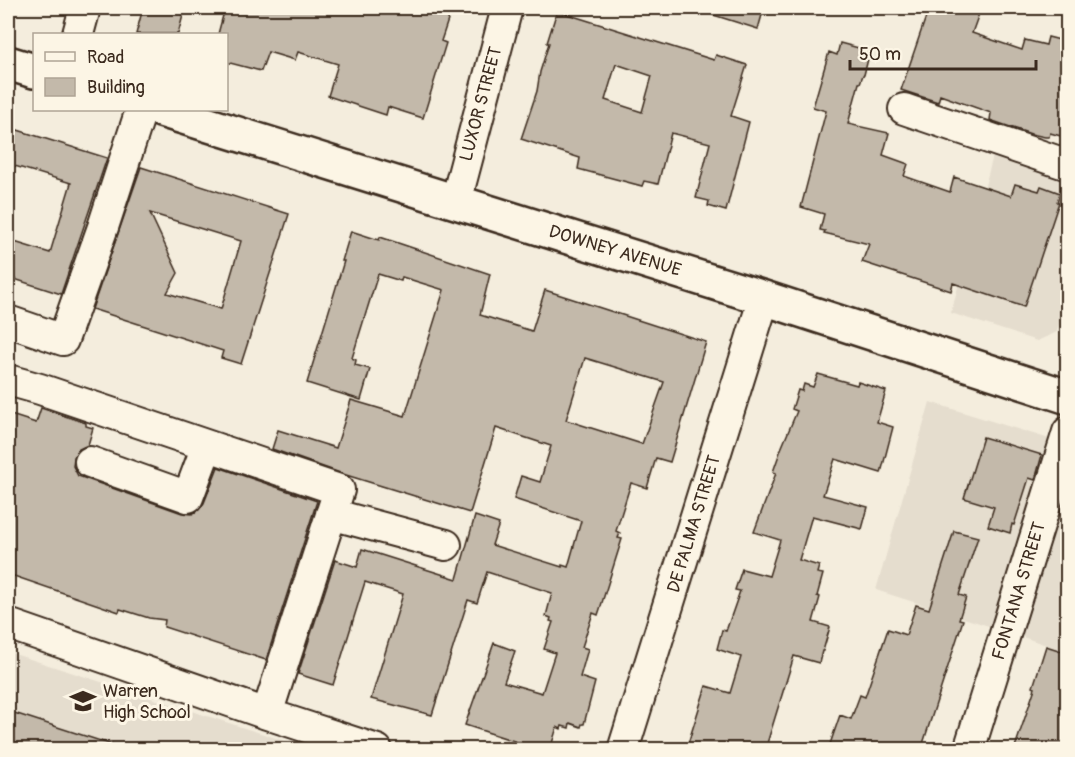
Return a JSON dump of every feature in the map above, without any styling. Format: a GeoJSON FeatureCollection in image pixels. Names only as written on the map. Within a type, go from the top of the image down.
{"type":"FeatureCollection","features":[{"type":"Feature","properties":{"kind":"main road"},"geometry":{"type":"LineString","coordinates":[[8,63],[33,71]]}},
{"type":"Feature","properties":{"kind":"main road","name":"DOWNEY AVENUE"},"geometry":{"type":"LineString","coordinates":[[164,111],[764,298],[1068,398]]}},
{"type":"Feature","properties":{"kind":"street"},"geometry":{"type":"LineString","coordinates":[[78,33],[85,8]]}},
{"type":"Feature","properties":{"kind":"street","name":"LUXOR STREET"},"geometry":{"type":"LineString","coordinates":[[456,201],[507,8]]}},
{"type":"Feature","properties":{"kind":"street"},"geometry":{"type":"LineString","coordinates":[[904,109],[1068,165]]}},
{"type":"Feature","properties":{"kind":"street"},"geometry":{"type":"LineString","coordinates":[[8,321],[63,340],[141,111]]}},
{"type":"Feature","properties":{"kind":"street","name":"DE PALMA STREET"},"geometry":{"type":"LineString","coordinates":[[623,750],[764,298]]}},
{"type":"Feature","properties":{"kind":"street"},"geometry":{"type":"LineString","coordinates":[[8,380],[339,490],[267,714]]}},
{"type":"Feature","properties":{"kind":"street","name":"FONTANA STREET"},"geometry":{"type":"LineString","coordinates":[[969,750],[1068,432]]}},
{"type":"Feature","properties":{"kind":"street"},"geometry":{"type":"LineString","coordinates":[[90,462],[188,497],[207,446]]}},
{"type":"Feature","properties":{"kind":"street"},"geometry":{"type":"LineString","coordinates":[[331,514],[446,545]]}},
{"type":"Feature","properties":{"kind":"street"},"geometry":{"type":"LineString","coordinates":[[8,624],[361,747]]}},
{"type":"Feature","properties":{"kind":"shaded area"},"geometry":{"type":"Polygon","coordinates":[[[994,152],[1067,175],[1067,290],[1057,332],[1037,341],[951,313],[994,152]]]}},
{"type":"Feature","properties":{"kind":"shaded area"},"geometry":{"type":"Polygon","coordinates":[[[930,402],[1056,441],[995,628],[876,590],[930,402]]]}},
{"type":"Feature","properties":{"kind":"shaded area"},"geometry":{"type":"Polygon","coordinates":[[[1067,477],[1067,652],[1017,635],[1067,477]]]}},
{"type":"Feature","properties":{"kind":"shaded area","name":"Warren High School"},"geometry":{"type":"Polygon","coordinates":[[[8,652],[310,749],[8,749],[8,652]]]}},
{"type":"Feature","properties":{"kind":"building"},"geometry":{"type":"Polygon","coordinates":[[[143,8],[185,8],[178,33],[136,33],[143,8]]]}},
{"type":"Feature","properties":{"kind":"building"},"geometry":{"type":"Polygon","coordinates":[[[225,8],[452,8],[441,41],[446,43],[423,118],[388,107],[386,115],[328,96],[338,64],[298,52],[295,60],[268,52],[261,71],[228,63],[228,33],[218,33],[225,8]]]}},
{"type":"Feature","properties":{"kind":"building"},"geometry":{"type":"Polygon","coordinates":[[[705,8],[764,8],[758,29],[704,12],[705,8]]]}},
{"type":"Feature","properties":{"kind":"building"},"geometry":{"type":"Polygon","coordinates":[[[929,8],[981,8],[972,33],[1022,50],[1025,40],[1046,45],[1048,37],[1068,42],[1068,138],[1050,133],[1049,137],[1031,134],[990,120],[991,113],[940,95],[938,102],[901,90],[929,8]]]}},
{"type":"Feature","properties":{"kind":"building"},"geometry":{"type":"Polygon","coordinates":[[[557,11],[714,60],[716,55],[747,65],[731,116],[749,122],[726,211],[708,206],[709,201],[696,198],[710,143],[671,133],[658,184],[644,181],[642,186],[578,169],[580,158],[521,139],[537,91],[549,43],[547,43],[557,11]],[[616,64],[605,100],[642,112],[652,76],[616,64]]]}},
{"type":"Feature","properties":{"kind":"building"},"geometry":{"type":"Polygon","coordinates":[[[840,43],[870,51],[848,124],[889,133],[883,155],[908,164],[904,176],[950,192],[954,177],[1011,196],[1015,184],[1039,191],[1041,186],[1060,193],[1024,307],[953,283],[951,291],[862,262],[869,244],[824,233],[825,231],[820,230],[824,214],[801,207],[826,111],[813,107],[829,52],[837,55],[840,43]]]}},
{"type":"Feature","properties":{"kind":"building"},"geometry":{"type":"Polygon","coordinates":[[[8,127],[107,158],[61,294],[8,277],[8,240],[50,253],[71,183],[8,164],[8,127]]]}},
{"type":"Feature","properties":{"kind":"building"},"geometry":{"type":"Polygon","coordinates":[[[141,167],[289,214],[241,364],[221,358],[223,351],[92,309],[141,167]],[[150,213],[178,273],[167,293],[221,309],[241,241],[150,213]]]}},
{"type":"Feature","properties":{"kind":"building"},"geometry":{"type":"Polygon","coordinates":[[[351,231],[379,240],[380,237],[490,274],[480,315],[532,331],[545,290],[706,342],[670,462],[656,458],[647,488],[631,483],[616,531],[620,533],[618,538],[622,539],[598,615],[593,613],[582,647],[588,649],[580,677],[595,682],[584,724],[581,727],[570,723],[569,728],[557,727],[550,750],[542,750],[465,725],[494,643],[515,651],[504,682],[542,693],[555,653],[544,649],[553,622],[546,616],[552,593],[487,572],[477,603],[468,600],[432,715],[371,699],[403,594],[365,582],[333,685],[298,674],[335,560],[357,567],[362,549],[457,579],[475,516],[499,524],[492,545],[568,567],[581,521],[514,499],[521,476],[540,482],[551,446],[496,428],[470,513],[346,475],[272,449],[278,430],[336,448],[351,400],[405,416],[444,290],[402,277],[401,281],[378,274],[352,358],[356,360],[355,365],[370,369],[361,400],[307,383],[344,261],[342,261],[351,231]],[[585,358],[566,420],[642,444],[664,382],[585,358]]]}},
{"type":"Feature","properties":{"kind":"building"},"geometry":{"type":"Polygon","coordinates":[[[818,374],[857,385],[858,382],[886,391],[877,422],[893,427],[881,473],[835,459],[823,495],[868,507],[862,529],[812,516],[799,560],[819,566],[817,573],[823,574],[813,622],[830,627],[819,663],[794,656],[765,750],[686,750],[706,686],[730,693],[741,657],[717,649],[722,630],[726,631],[740,591],[735,590],[742,569],[769,576],[780,540],[754,532],[776,473],[773,472],[781,449],[797,411],[792,409],[798,390],[802,391],[804,384],[813,387],[818,374]]]}},
{"type":"Feature","properties":{"kind":"building"},"geometry":{"type":"Polygon","coordinates":[[[41,408],[86,423],[86,426],[93,428],[88,445],[79,449],[74,457],[73,466],[78,476],[182,513],[192,514],[199,510],[218,467],[317,501],[266,660],[164,627],[165,620],[149,618],[120,609],[119,612],[8,574],[8,414],[36,423],[41,408]]]}},
{"type":"Feature","properties":{"kind":"building"},"geometry":{"type":"Polygon","coordinates":[[[983,437],[1042,455],[1035,480],[1029,478],[1010,533],[988,526],[994,507],[964,498],[983,437]]]}},
{"type":"Feature","properties":{"kind":"building"},"geometry":{"type":"Polygon","coordinates":[[[954,531],[978,537],[959,595],[966,597],[959,619],[963,620],[921,750],[828,750],[840,715],[851,719],[860,695],[865,697],[888,629],[906,635],[916,605],[929,609],[954,531]]]}},
{"type":"Feature","properties":{"kind":"building"},"geometry":{"type":"Polygon","coordinates":[[[1046,646],[1068,653],[1068,750],[1014,750],[1035,688],[1033,687],[1046,646]]]}},
{"type":"Feature","properties":{"kind":"building"},"geometry":{"type":"Polygon","coordinates":[[[8,711],[116,746],[115,750],[8,750],[8,711]]]}},
{"type":"Feature","properties":{"kind":"place","name":"Warren High School"},"geometry":{"type":"Point","coordinates":[83,701]}}]}
